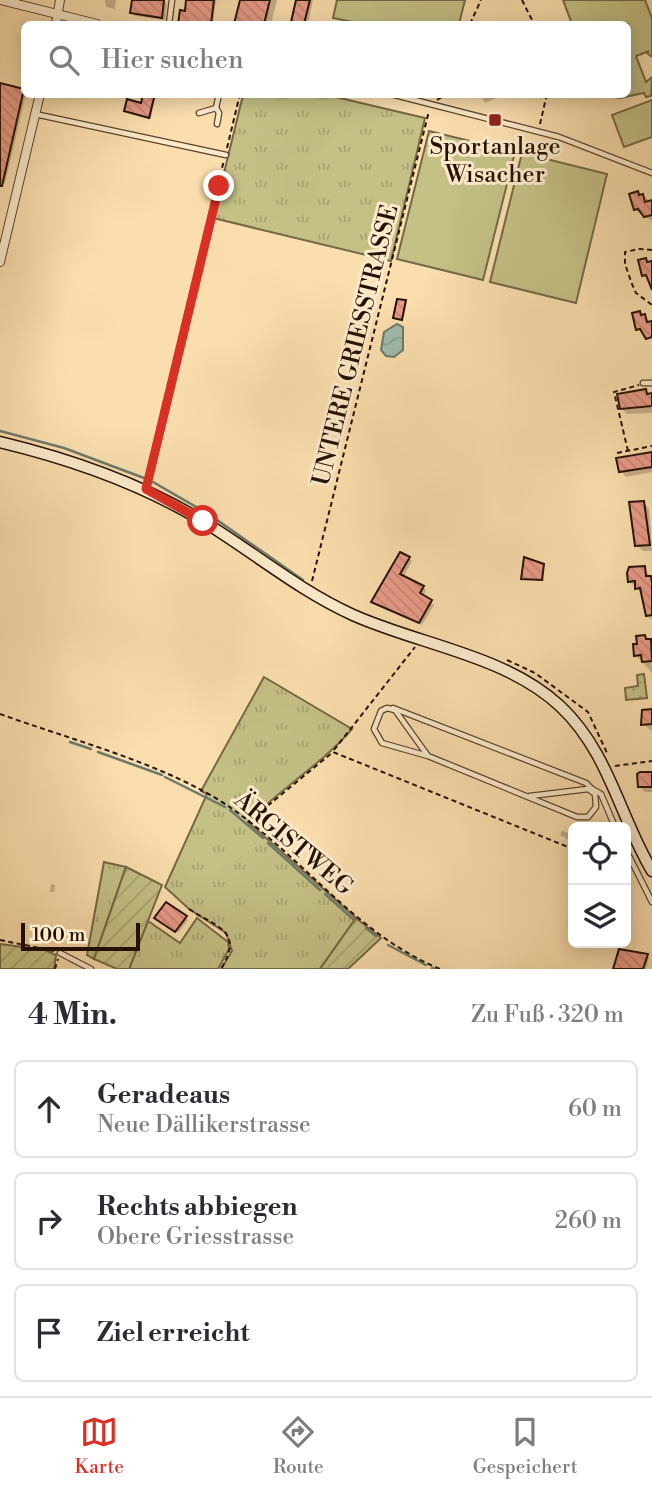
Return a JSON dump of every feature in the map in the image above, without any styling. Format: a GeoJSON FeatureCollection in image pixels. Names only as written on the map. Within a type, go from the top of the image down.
{"type":"FeatureCollection","features":[{"type":"Feature","properties":{"kind":"street"},"geometry":{"type":"LineString","coordinates":[[1,0],[57,20],[60,0]]}},
{"type":"Feature","properties":{"kind":"street"},"geometry":{"type":"LineString","coordinates":[[0,262],[39,98]]}},
{"type":"Feature","properties":{"kind":"street"},"geometry":{"type":"LineString","coordinates":[[0,442],[74,461],[146,489],[203,521],[309,592],[354,615],[511,675],[558,704],[582,729],[599,755],[652,871]]}},
{"type":"Feature","properties":{"kind":"lane"},"geometry":{"type":"LineString","coordinates":[[169,21],[172,0]]}},
{"type":"Feature","properties":{"kind":"lane"},"geometry":{"type":"LineString","coordinates":[[217,124],[218,98]]}},
{"type":"Feature","properties":{"kind":"lane"},"geometry":{"type":"LineString","coordinates":[[406,98],[538,132],[652,173]]}},
{"type":"Feature","properties":{"kind":"lane"},"geometry":{"type":"LineString","coordinates":[[199,113],[216,108]]}},
{"type":"Feature","properties":{"kind":"lane"},"geometry":{"type":"LineString","coordinates":[[35,114],[226,155]]}},
{"type":"Feature","properties":{"kind":"lane"},"geometry":{"type":"LineString","coordinates":[[643,383],[652,383]]}},
{"type":"Feature","properties":{"kind":"lane"},"geometry":{"type":"LineString","coordinates":[[392,708],[403,718],[428,756]]}},
{"type":"Feature","properties":{"kind":"lane"},"geometry":{"type":"LineString","coordinates":[[593,791],[596,807],[594,813],[583,818],[428,756],[382,743],[375,735],[374,722],[381,711],[392,708],[414,714],[601,794],[613,822]]}},
{"type":"Feature","properties":{"kind":"lane"},"geometry":{"type":"LineString","coordinates":[[530,796],[581,788],[593,791]]}},
{"type":"Feature","properties":{"kind":"lane"},"geometry":{"type":"LineString","coordinates":[[631,860],[652,902]]}},
{"type":"Feature","properties":{"kind":"lane"},"geometry":{"type":"LineString","coordinates":[[60,953],[91,969]]}},
{"type":"Feature","properties":{"kind":"path"},"geometry":{"type":"LineString","coordinates":[[471,21],[481,0]]}},
{"type":"Feature","properties":{"kind":"path"},"geometry":{"type":"LineString","coordinates":[[522,0],[532,21]]}},
{"type":"Feature","properties":{"kind":"path"},"geometry":{"type":"LineString","coordinates":[[146,489],[239,98]]}},
{"type":"Feature","properties":{"kind":"path"},"geometry":{"type":"LineString","coordinates":[[538,132],[546,98]]}},
{"type":"Feature","properties":{"kind":"path","name":"UNTERE GRIESSTRASSE"},"geometry":{"type":"LineString","coordinates":[[309,592],[373,343],[429,104]]}},
{"type":"Feature","properties":{"kind":"path"},"geometry":{"type":"LineString","coordinates":[[652,250],[625,252],[625,264],[636,293],[652,305]]}},
{"type":"Feature","properties":{"kind":"path"},"geometry":{"type":"LineString","coordinates":[[628,451],[614,392],[643,383]]}},
{"type":"Feature","properties":{"kind":"path"},"geometry":{"type":"LineString","coordinates":[[617,453],[652,446]]}},
{"type":"Feature","properties":{"kind":"path"},"geometry":{"type":"LineString","coordinates":[[248,822],[332,752],[415,647]]}},
{"type":"Feature","properties":{"kind":"path","name":"ÄRGISTWEG"},"geometry":{"type":"LineString","coordinates":[[0,714],[167,775],[221,802],[373,930],[400,949],[440,969]]}},
{"type":"Feature","properties":{"kind":"path"},"geometry":{"type":"LineString","coordinates":[[332,752],[568,847]]}},
{"type":"Feature","properties":{"kind":"path"},"geometry":{"type":"LineString","coordinates":[[612,767],[652,761]]}},
{"type":"Feature","properties":{"kind":"path"},"geometry":{"type":"LineString","coordinates":[[189,909],[226,933],[231,941],[232,951],[221,969]]}},
{"type":"Feature","properties":{"kind":"path"},"geometry":{"type":"LineString","coordinates":[[0,940],[60,953],[55,967],[62,969]]}},
{"type":"Feature","properties":{"kind":"green space"},"geometry":{"type":"Polygon","coordinates":[[[337,0],[465,0],[460,21],[348,21],[333,18],[337,0]]]}},
{"type":"Feature","properties":{"kind":"green space"},"geometry":{"type":"Polygon","coordinates":[[[563,0],[645,0],[652,18],[652,57],[647,53],[649,51],[636,56],[646,82],[652,77],[651,96],[646,97],[644,93],[631,96],[631,21],[571,21],[563,0]]]}},
{"type":"Feature","properties":{"kind":"green space"},"geometry":{"type":"Polygon","coordinates":[[[242,98],[340,98],[425,118],[391,261],[213,218],[242,98]]]}},
{"type":"Feature","properties":{"kind":"green space"},"geometry":{"type":"Polygon","coordinates":[[[652,100],[652,137],[624,147],[612,115],[652,100]]]}},
{"type":"Feature","properties":{"kind":"green space"},"geometry":{"type":"Polygon","coordinates":[[[429,131],[515,152],[483,280],[397,259],[429,131]]]}},
{"type":"Feature","properties":{"kind":"green space"},"geometry":{"type":"Polygon","coordinates":[[[522,153],[607,174],[576,303],[490,282],[522,153]]]}},
{"type":"Feature","properties":{"kind":"green space"},"geometry":{"type":"Polygon","coordinates":[[[644,674],[647,698],[626,700],[625,688],[638,686],[637,675],[644,674]]]}},
{"type":"Feature","properties":{"kind":"green space"},"geometry":{"type":"Polygon","coordinates":[[[264,677],[352,729],[328,754],[248,822],[356,918],[320,969],[221,969],[232,951],[226,933],[189,909],[165,887],[207,794],[201,791],[264,677]]]}},
{"type":"Feature","properties":{"kind":"green space"},"geometry":{"type":"Polygon","coordinates":[[[104,862],[126,867],[94,959],[87,955],[104,862]]]}},
{"type":"Feature","properties":{"kind":"green space"},"geometry":{"type":"Polygon","coordinates":[[[126,867],[162,885],[129,969],[117,969],[94,959],[126,867]]]}},
{"type":"Feature","properties":{"kind":"green space"},"geometry":{"type":"Polygon","coordinates":[[[197,918],[228,942],[229,949],[218,969],[129,969],[148,921],[180,943],[197,918]]]}},
{"type":"Feature","properties":{"kind":"green space"},"geometry":{"type":"Polygon","coordinates":[[[356,918],[381,938],[348,969],[320,969],[356,918]]]}},
{"type":"Feature","properties":{"kind":"green space"},"geometry":{"type":"Polygon","coordinates":[[[0,944],[45,950],[56,955],[54,969],[0,969],[0,944]]]}},
{"type":"Feature","properties":{"kind":"water"},"geometry":{"type":"Polygon","coordinates":[[[397,324],[403,327],[403,350],[394,357],[386,356],[381,350],[384,332],[397,324]]]}},
{"type":"Feature","properties":{"kind":"building"},"geometry":{"type":"Polygon","coordinates":[[[132,0],[164,0],[162,18],[130,13],[132,0]]]}},
{"type":"Feature","properties":{"kind":"building"},"geometry":{"type":"Polygon","coordinates":[[[186,0],[214,0],[211,21],[178,21],[180,10],[185,11],[186,0]]]}},
{"type":"Feature","properties":{"kind":"building"},"geometry":{"type":"Polygon","coordinates":[[[240,0],[270,0],[265,21],[235,21],[240,0]]]}},
{"type":"Feature","properties":{"kind":"building"},"geometry":{"type":"Polygon","coordinates":[[[296,0],[310,0],[305,21],[291,21],[296,0]]]}},
{"type":"Feature","properties":{"kind":"building"},"geometry":{"type":"Polygon","coordinates":[[[0,83],[21,88],[22,98],[0,186],[0,83]]]}},
{"type":"Feature","properties":{"kind":"building"},"geometry":{"type":"Polygon","coordinates":[[[142,98],[154,98],[149,118],[124,111],[127,99],[141,103],[142,98]]]}},
{"type":"Feature","properties":{"kind":"building"},"geometry":{"type":"Polygon","coordinates":[[[638,191],[639,195],[643,194],[645,202],[652,200],[652,215],[644,217],[638,209],[634,210],[629,194],[638,191]]]}},
{"type":"Feature","properties":{"kind":"building"},"geometry":{"type":"Polygon","coordinates":[[[646,258],[647,262],[652,261],[652,290],[646,275],[642,276],[638,260],[646,258]]]}},
{"type":"Feature","properties":{"kind":"building"},"geometry":{"type":"Polygon","coordinates":[[[397,299],[406,300],[402,320],[393,318],[397,299]]]}},
{"type":"Feature","properties":{"kind":"building"},"geometry":{"type":"Polygon","coordinates":[[[640,311],[641,315],[645,314],[647,322],[652,321],[652,337],[646,339],[640,329],[636,330],[632,313],[640,311]]]}},
{"type":"Feature","properties":{"kind":"building"},"geometry":{"type":"Polygon","coordinates":[[[646,389],[647,394],[652,393],[652,406],[620,409],[617,394],[646,389]]]}},
{"type":"Feature","properties":{"kind":"building"},"geometry":{"type":"Polygon","coordinates":[[[652,452],[652,467],[619,472],[616,458],[652,452]]]}},
{"type":"Feature","properties":{"kind":"building"},"geometry":{"type":"Polygon","coordinates":[[[644,501],[650,545],[635,546],[629,502],[644,501]]]}},
{"type":"Feature","properties":{"kind":"building"},"geometry":{"type":"Polygon","coordinates":[[[400,552],[410,557],[400,574],[424,586],[420,593],[432,600],[419,623],[371,602],[400,552]]]}},
{"type":"Feature","properties":{"kind":"building"},"geometry":{"type":"Polygon","coordinates":[[[524,557],[544,564],[542,580],[521,579],[524,557]]]}},
{"type":"Feature","properties":{"kind":"building"},"geometry":{"type":"Polygon","coordinates":[[[645,566],[646,576],[651,576],[652,583],[652,615],[646,616],[640,588],[635,589],[635,581],[628,582],[627,573],[629,567],[645,566]]]}},
{"type":"Feature","properties":{"kind":"building"},"geometry":{"type":"Polygon","coordinates":[[[645,635],[646,639],[651,639],[652,661],[642,662],[641,655],[634,656],[633,644],[637,644],[636,636],[645,635]]]}},
{"type":"Feature","properties":{"kind":"building"},"geometry":{"type":"Polygon","coordinates":[[[652,709],[652,724],[641,725],[642,710],[652,709]]]}},
{"type":"Feature","properties":{"kind":"building"},"geometry":{"type":"Polygon","coordinates":[[[652,772],[652,787],[638,787],[637,774],[652,772]]]}},
{"type":"Feature","properties":{"kind":"building"},"geometry":{"type":"Polygon","coordinates":[[[166,902],[187,916],[175,932],[154,918],[166,902]]]}},
{"type":"Feature","properties":{"kind":"building"},"geometry":{"type":"Polygon","coordinates":[[[619,949],[648,954],[643,969],[613,969],[619,949]]]}},
{"type":"Feature","properties":{"kind":"waterway"},"geometry":{"type":"LineString","coordinates":[[0,431],[64,448],[144,478]]}},
{"type":"Feature","properties":{"kind":"waterway"},"geometry":{"type":"LineString","coordinates":[[153,482],[210,515],[303,580]]}},
{"type":"Feature","properties":{"kind":"waterway"},"geometry":{"type":"LineString","coordinates":[[70,742],[91,749]]}},
{"type":"Feature","properties":{"kind":"waterway"},"geometry":{"type":"LineString","coordinates":[[98,752],[162,775]]}},
{"type":"Feature","properties":{"kind":"waterway"},"geometry":{"type":"LineString","coordinates":[[165,777],[225,807]]}},
{"type":"Feature","properties":{"kind":"waterway"},"geometry":{"type":"LineString","coordinates":[[230,810],[263,838]]}},
{"type":"Feature","properties":{"kind":"waterway"},"geometry":{"type":"LineString","coordinates":[[268,843],[320,890]]}},
{"type":"Feature","properties":{"kind":"waterway"},"geometry":{"type":"LineString","coordinates":[[325,894],[353,919]]}},
{"type":"Feature","properties":{"kind":"waterway"},"geometry":{"type":"LineString","coordinates":[[366,928],[376,936]]}},
{"type":"Feature","properties":{"kind":"waterway"},"geometry":{"type":"LineString","coordinates":[[388,945],[426,965]]}},
{"type":"Feature","properties":{"kind":"place","name":"Sportanlage Wisacher"},"geometry":{"type":"Point","coordinates":[495,120]}},
{"type":"Feature","properties":{"kind":"route"},"geometry":{"type":"LineString","coordinates":[[203,521],[146,489],[219,186]]}}]}
